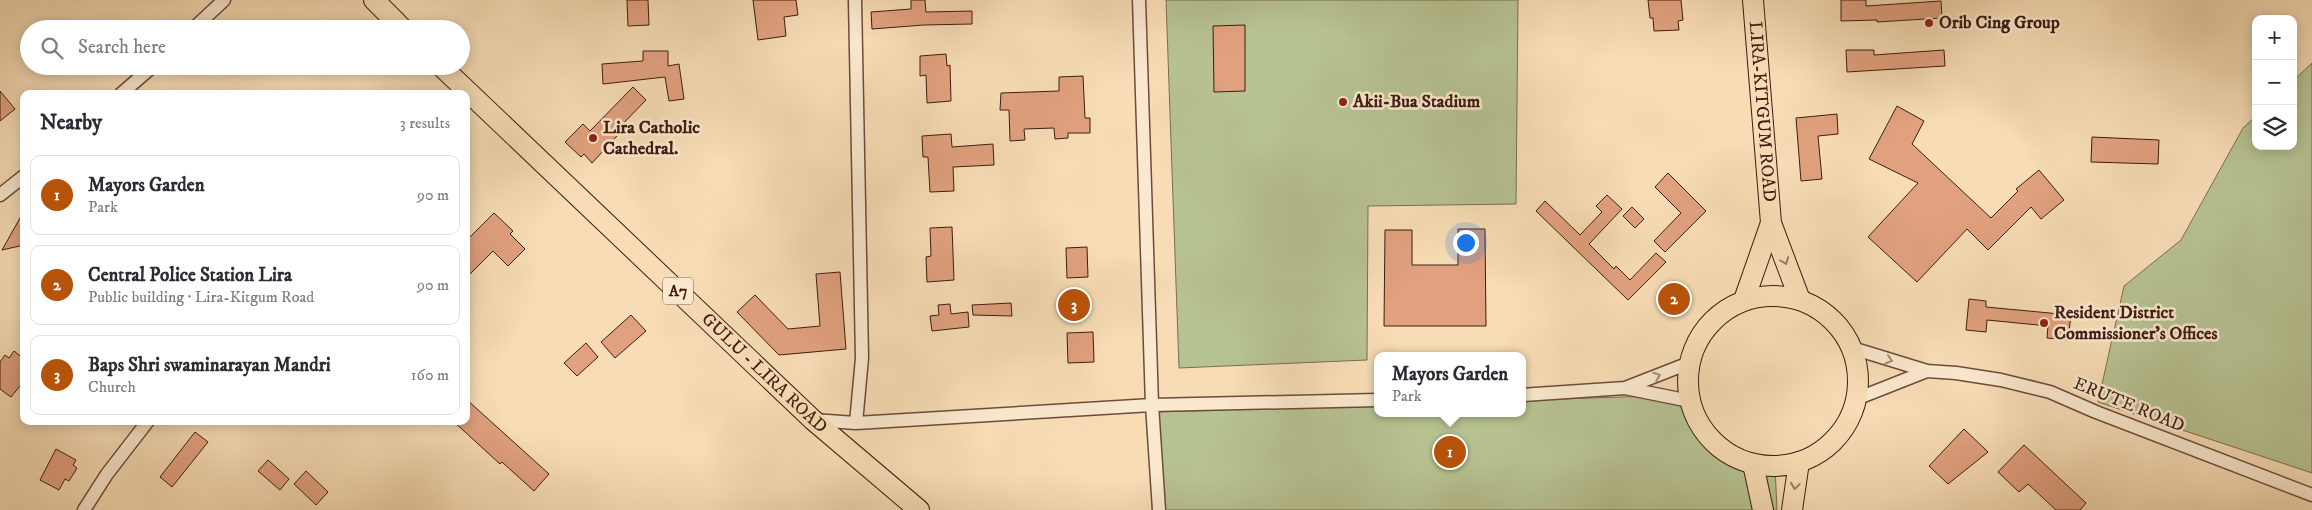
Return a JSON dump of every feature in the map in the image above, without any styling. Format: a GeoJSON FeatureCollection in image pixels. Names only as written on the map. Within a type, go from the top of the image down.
{"type":"FeatureCollection","features":[{"type":"Feature","properties":{"kind":"main road"},"geometry":{"type":"LineString","coordinates":[[374,0],[394,20]]}},
{"type":"Feature","properties":{"kind":"main road","name":"LIRA-KITGUM ROAD"},"geometry":{"type":"LineString","coordinates":[[1753,0],[1771,223],[1800,300]]}},
{"type":"Feature","properties":{"kind":"main road","name":"GULU - LIRA ROAD"},"geometry":{"type":"LineString","coordinates":[[448,75],[461,90]]}},
{"type":"Feature","properties":{"kind":"main road","name":"GULU - LIRA ROAD"},"geometry":{"type":"LineString","coordinates":[[470,101],[494,115],[813,420],[919,510]]}},
{"type":"Feature","properties":{"kind":"main road","name":"LIRA-KITGUM ROAD"},"geometry":{"type":"LineString","coordinates":[[1744,300],[1771,223]]}},
{"type":"Feature","properties":{"kind":"main road"},"geometry":{"type":"LineString","coordinates":[[1772,295],[1800,300],[1822,310],[1839,327],[1852,348],[1858,373],[1856,399],[1848,420],[1836,438],[1818,452],[1799,462],[1776,466],[1753,464],[1726,452],[1710,439],[1697,421],[1690,401],[1689,363],[1699,337],[1711,322],[1726,309],[1744,300],[1772,295]]}},
{"type":"Feature","properties":{"kind":"main road"},"geometry":{"type":"LineString","coordinates":[[1792,510],[1799,462]]}},
{"type":"Feature","properties":{"kind":"main road"},"geometry":{"type":"LineString","coordinates":[[1753,464],[1763,510]]}},
{"type":"Feature","properties":{"kind":"street"},"geometry":{"type":"LineString","coordinates":[[203,20],[224,0]]}},
{"type":"Feature","properties":{"kind":"street"},"geometry":{"type":"LineString","coordinates":[[854,0],[862,358],[856,423]]}},
{"type":"Feature","properties":{"kind":"street"},"geometry":{"type":"LineString","coordinates":[[1139,0],[1152,405],[1159,510]]}},
{"type":"Feature","properties":{"kind":"street"},"geometry":{"type":"LineString","coordinates":[[126,90],[143,75]]}},
{"type":"Feature","properties":{"kind":"street"},"geometry":{"type":"LineString","coordinates":[[0,195],[20,179]]}},
{"type":"Feature","properties":{"kind":"street"},"geometry":{"type":"LineString","coordinates":[[1852,348],[1927,371]]}},
{"type":"Feature","properties":{"kind":"street"},"geometry":{"type":"LineString","coordinates":[[1625,388],[1689,363]]}},
{"type":"Feature","properties":{"kind":"street"},"geometry":{"type":"LineString","coordinates":[[1856,399],[1927,371]]}},
{"type":"Feature","properties":{"kind":"street","name":"ERUTE ROAD"},"geometry":{"type":"LineString","coordinates":[[1927,371],[1956,373],[2001,380],[2050,392],[2096,412],[2312,495]]}},
{"type":"Feature","properties":{"kind":"street"},"geometry":{"type":"LineString","coordinates":[[1526,395],[1625,388],[1690,401]]}},
{"type":"Feature","properties":{"kind":"street"},"geometry":{"type":"LineString","coordinates":[[813,420],[856,423],[1152,405],[1374,400]]}},
{"type":"Feature","properties":{"kind":"street"},"geometry":{"type":"LineString","coordinates":[[84,510],[107,474],[145,425]]}},
{"type":"Feature","properties":{"kind":"green space","name":"Akii-Bua Stadium"},"geometry":{"type":"Polygon","coordinates":[[[1166,0],[1518,0],[1516,204],[1368,206],[1367,360],[1179,368],[1166,0]]]}},
{"type":"Feature","properties":{"kind":"green space"},"geometry":{"type":"Polygon","coordinates":[[[2312,63],[2312,473],[2098,402],[2124,286],[2181,240],[2243,128],[2252,120],[2252,150],[2297,150],[2297,77],[2312,63]]]}},
{"type":"Feature","properties":{"kind":"green space"},"geometry":{"type":"Polygon","coordinates":[[[1688,395],[1708,437],[1775,466],[1777,510],[1164,510],[1155,412],[1374,405],[1374,417],[1526,417],[1526,400],[1688,395]]]}},
{"type":"Feature","properties":{"kind":"building"},"geometry":{"type":"Polygon","coordinates":[[[627,0],[648,0],[649,25],[628,26],[627,0]]]}},
{"type":"Feature","properties":{"kind":"building"},"geometry":{"type":"Polygon","coordinates":[[[753,0],[796,0],[798,15],[784,17],[786,36],[758,40],[753,0]]]}},
{"type":"Feature","properties":{"kind":"building"},"geometry":{"type":"Polygon","coordinates":[[[911,0],[925,0],[926,12],[972,11],[972,24],[872,29],[871,12],[911,9],[911,0]]]}},
{"type":"Feature","properties":{"kind":"building"},"geometry":{"type":"Polygon","coordinates":[[[1648,0],[1681,0],[1683,20],[1678,21],[1679,30],[1654,31],[1648,0]]]}},
{"type":"Feature","properties":{"kind":"building"},"geometry":{"type":"Polygon","coordinates":[[[1841,0],[1866,0],[1866,6],[1941,1],[1942,18],[1877,22],[1877,20],[1841,21],[1841,0]]]}},
{"type":"Feature","properties":{"kind":"building"},"geometry":{"type":"Polygon","coordinates":[[[1245,25],[1245,91],[1214,92],[1213,26],[1245,25]]]}},
{"type":"Feature","properties":{"kind":"building"},"geometry":{"type":"Polygon","coordinates":[[[1846,50],[1874,50],[1874,55],[1944,50],[1945,66],[1847,72],[1846,50]]]}},
{"type":"Feature","properties":{"kind":"building"},"geometry":{"type":"Polygon","coordinates":[[[643,51],[668,51],[668,66],[679,64],[684,99],[669,101],[665,77],[603,84],[602,64],[643,61],[643,51]]]}},
{"type":"Feature","properties":{"kind":"building"},"geometry":{"type":"Polygon","coordinates":[[[946,54],[947,66],[950,65],[951,101],[927,103],[926,75],[920,76],[920,56],[946,54]]]}},
{"type":"Feature","properties":{"kind":"building"},"geometry":{"type":"Polygon","coordinates":[[[1083,76],[1085,118],[1090,118],[1090,133],[1068,133],[1068,138],[1055,139],[1054,128],[1024,129],[1025,140],[1010,141],[1009,110],[1000,110],[1001,93],[1059,91],[1059,77],[1083,76]]]}},
{"type":"Feature","properties":{"kind":"building","name":"Lira Catholic Cathedral."},"geometry":{"type":"Polygon","coordinates":[[[633,87],[646,100],[614,133],[617,136],[592,163],[584,154],[581,157],[565,142],[583,124],[590,131],[633,87]]]}},
{"type":"Feature","properties":{"kind":"building"},"geometry":{"type":"Polygon","coordinates":[[[0,91],[15,109],[0,121],[0,91]]]}},
{"type":"Feature","properties":{"kind":"building"},"geometry":{"type":"Polygon","coordinates":[[[1897,106],[1924,121],[1912,144],[1991,218],[2018,191],[2016,189],[2039,170],[2064,200],[2041,219],[2031,207],[1988,250],[1967,229],[1917,282],[1868,237],[1918,183],[1869,159],[1897,106]]]}},
{"type":"Feature","properties":{"kind":"building"},"geometry":{"type":"Polygon","coordinates":[[[1837,114],[1838,134],[1818,136],[1822,179],[1801,181],[1796,118],[1837,114]]]}},
{"type":"Feature","properties":{"kind":"building"},"geometry":{"type":"Polygon","coordinates":[[[951,134],[952,147],[993,144],[994,165],[953,167],[954,191],[930,192],[928,157],[923,157],[922,136],[951,134]]]}},
{"type":"Feature","properties":{"kind":"building"},"geometry":{"type":"Polygon","coordinates":[[[2092,137],[2159,140],[2158,164],[2091,162],[2092,137]]]}},
{"type":"Feature","properties":{"kind":"building"},"geometry":{"type":"Polygon","coordinates":[[[1668,173],[1706,211],[1665,252],[1654,241],[1681,213],[1655,187],[1668,173]]]}},
{"type":"Feature","properties":{"kind":"building"},"geometry":{"type":"Polygon","coordinates":[[[1607,195],[1622,209],[1589,244],[1614,269],[1616,266],[1630,280],[1656,253],[1666,262],[1628,300],[1536,211],[1545,201],[1580,235],[1602,212],[1596,206],[1607,195]]]}},
{"type":"Feature","properties":{"kind":"building"},"geometry":{"type":"Polygon","coordinates":[[[1632,207],[1644,219],[1635,228],[1623,216],[1632,207]]]}},
{"type":"Feature","properties":{"kind":"building"},"geometry":{"type":"Polygon","coordinates":[[[494,213],[513,231],[510,234],[525,249],[508,266],[493,251],[470,274],[470,237],[494,213]]]}},
{"type":"Feature","properties":{"kind":"building"},"geometry":{"type":"Polygon","coordinates":[[[20,218],[20,246],[2,250],[20,218]]]}},
{"type":"Feature","properties":{"kind":"building"},"geometry":{"type":"Polygon","coordinates":[[[952,227],[954,280],[927,282],[926,257],[931,256],[930,228],[952,227]]]}},
{"type":"Feature","properties":{"kind":"building"},"geometry":{"type":"Polygon","coordinates":[[[1458,229],[1485,229],[1486,326],[1384,326],[1385,230],[1412,230],[1412,265],[1458,265],[1458,229]]]}},
{"type":"Feature","properties":{"kind":"building"},"geometry":{"type":"Polygon","coordinates":[[[1087,247],[1088,277],[1067,278],[1066,248],[1087,247]]]}},
{"type":"Feature","properties":{"kind":"building"},"geometry":{"type":"Polygon","coordinates":[[[840,272],[846,349],[779,355],[737,312],[755,295],[788,329],[820,326],[816,274],[840,272]]]}},
{"type":"Feature","properties":{"kind":"building","name":"Resident District Commissioner's Offices"},"geometry":{"type":"Polygon","coordinates":[[[1969,299],[1986,301],[1986,307],[2071,315],[2068,340],[2047,338],[2048,326],[1987,320],[1986,332],[1966,330],[1969,299]]]}},
{"type":"Feature","properties":{"kind":"building"},"geometry":{"type":"Polygon","coordinates":[[[1011,303],[1012,316],[973,315],[972,305],[1011,303]]]}},
{"type":"Feature","properties":{"kind":"building"},"geometry":{"type":"Polygon","coordinates":[[[950,304],[951,314],[968,312],[969,327],[932,331],[930,316],[939,315],[938,305],[950,304]]]}},
{"type":"Feature","properties":{"kind":"building"},"geometry":{"type":"Polygon","coordinates":[[[631,315],[646,331],[615,358],[601,342],[631,315]]]}},
{"type":"Feature","properties":{"kind":"building"},"geometry":{"type":"Polygon","coordinates":[[[1093,332],[1094,362],[1068,363],[1067,333],[1093,332]]]}},
{"type":"Feature","properties":{"kind":"building"},"geometry":{"type":"Polygon","coordinates":[[[586,343],[598,357],[577,376],[564,363],[586,343]]]}},
{"type":"Feature","properties":{"kind":"building"},"geometry":{"type":"Polygon","coordinates":[[[14,351],[20,356],[20,386],[11,397],[0,389],[0,362],[5,355],[9,358],[14,351]]]}},
{"type":"Feature","properties":{"kind":"building"},"geometry":{"type":"Polygon","coordinates":[[[470,403],[549,474],[534,491],[502,462],[500,464],[457,425],[470,425],[470,403]]]}},
{"type":"Feature","properties":{"kind":"building"},"geometry":{"type":"Polygon","coordinates":[[[1964,429],[1988,452],[1948,484],[1929,466],[1964,429]]]}},
{"type":"Feature","properties":{"kind":"building"},"geometry":{"type":"Polygon","coordinates":[[[195,432],[208,442],[172,487],[160,477],[195,432]]]}},
{"type":"Feature","properties":{"kind":"building"},"geometry":{"type":"Polygon","coordinates":[[[2024,445],[2086,503],[2080,510],[2056,510],[2028,484],[2019,492],[1998,472],[2024,445]]]}},
{"type":"Feature","properties":{"kind":"building"},"geometry":{"type":"Polygon","coordinates":[[[56,449],[76,460],[73,465],[77,468],[69,481],[65,479],[59,490],[40,480],[56,449]]]}},
{"type":"Feature","properties":{"kind":"building"},"geometry":{"type":"Polygon","coordinates":[[[268,460],[289,479],[280,490],[258,471],[268,460]]]}},
{"type":"Feature","properties":{"kind":"building"},"geometry":{"type":"Polygon","coordinates":[[[306,471],[328,492],[316,505],[294,484],[306,471]]]}},
{"type":"Feature","properties":{"kind":"place","name":"Orib Cing Group"},"geometry":{"type":"Point","coordinates":[1929,23]}},
{"type":"Feature","properties":{"kind":"place","name":"Akii-Bua Stadium"},"geometry":{"type":"Point","coordinates":[1343,102]}},
{"type":"Feature","properties":{"kind":"place","name":"Lira Catholic Cathedral."},"geometry":{"type":"Point","coordinates":[593,138]}},
{"type":"Feature","properties":{"kind":"place","name":"Central Police Station Lira"},"geometry":{"type":"Point","coordinates":[1674,299]}},
{"type":"Feature","properties":{"kind":"place","name":"Baps Shri swaminarayan Mandri"},"geometry":{"type":"Point","coordinates":[1074,305]}},
{"type":"Feature","properties":{"kind":"place","name":"Resident District Commissioner's Offices"},"geometry":{"type":"Point","coordinates":[2044,323]}},
{"type":"Feature","properties":{"kind":"place","name":"Mayors Garden"},"geometry":{"type":"Point","coordinates":[1450,452]}}]}
